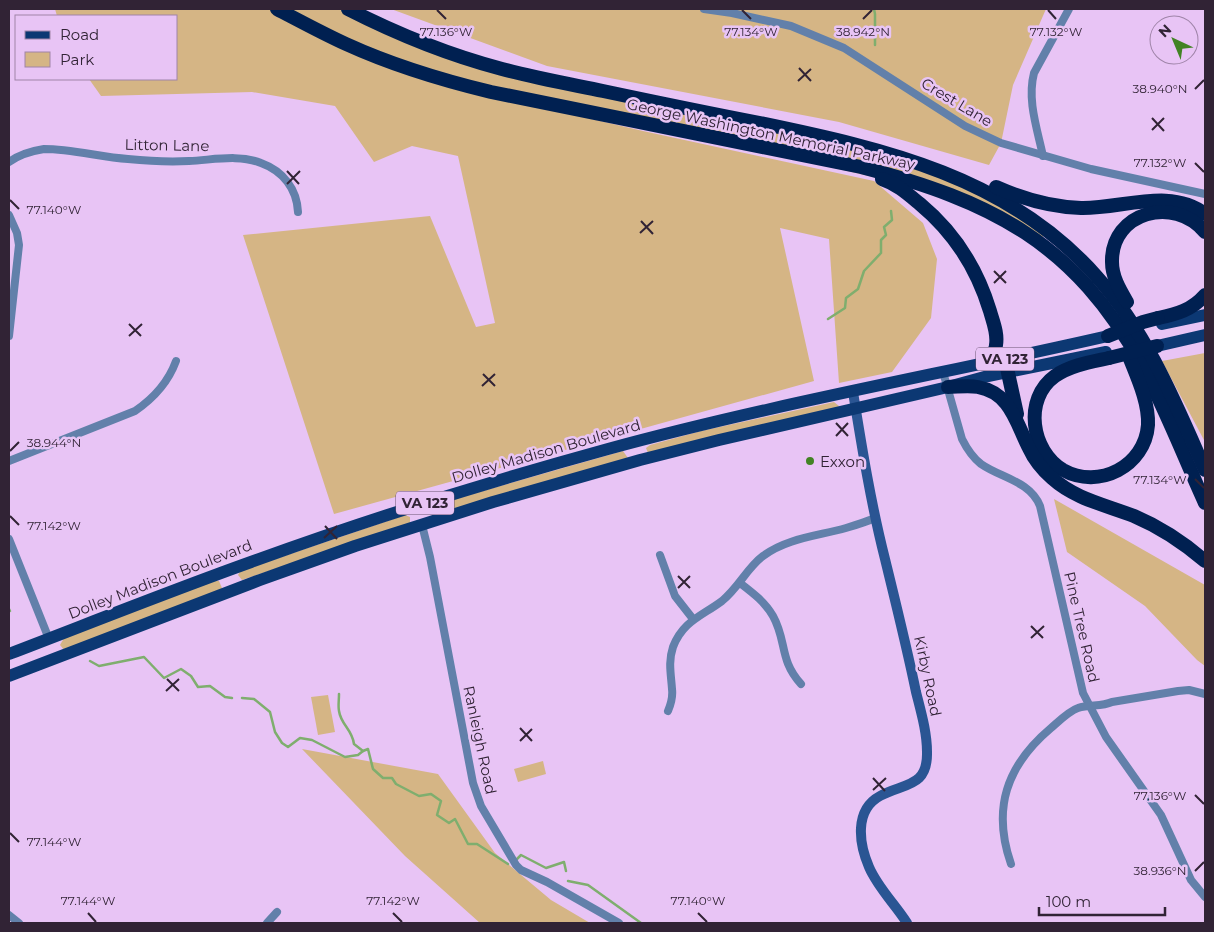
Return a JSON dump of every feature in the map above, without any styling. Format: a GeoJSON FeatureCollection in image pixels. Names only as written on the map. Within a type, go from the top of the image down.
{"type":"FeatureCollection","features":[{"type":"Feature","properties":{"kind":"highway","name":"George Washington Memorial Parkway"},"geometry":{"type":"LineString","coordinates":[[277,9],[347,44],[446,81],[500,94],[890,174],[940,190],[1014,224],[1064,262],[1096,297],[1116,323],[1150,381],[1205,503]]}},
{"type":"Feature","properties":{"kind":"highway","name":"George Washington Memorial Parkway"},"geometry":{"type":"LineString","coordinates":[[348,9],[435,48],[499,69],[826,136],[901,157],[946,173],[989,192],[1047,229],[1077,255],[1103,283],[1143,339],[1164,376],[1205,470]]}},
{"type":"Feature","properties":{"kind":"highway"},"geometry":{"type":"LineString","coordinates":[[844,164],[892,182],[929,211],[957,240],[983,289],[996,332],[996,346],[989,362]]}},
{"type":"Feature","properties":{"kind":"highway"},"geometry":{"type":"LineString","coordinates":[[946,173],[986,182],[1021,198],[1050,205],[1100,208],[1164,200],[1184,203],[1205,214]]}},
{"type":"Feature","properties":{"kind":"highway"},"geometry":{"type":"LineString","coordinates":[[1164,376],[1138,320],[1117,284],[1113,271],[1113,253],[1120,236],[1129,225],[1139,217],[1152,212],[1180,213],[1194,220],[1205,232]]}},
{"type":"Feature","properties":{"kind":"highway"},"geometry":{"type":"LineString","coordinates":[[1103,337],[1143,322],[1160,321],[1181,313],[1194,306],[1205,295]]}},
{"type":"Feature","properties":{"kind":"highway"},"geometry":{"type":"LineString","coordinates":[[1116,323],[1137,376],[1146,406],[1148,424],[1146,438],[1140,451],[1133,459],[1122,469],[1113,473],[1093,477],[1069,472],[1053,462],[1039,442],[1034,419],[1038,399],[1049,382],[1074,367],[1107,355],[1157,346]]}},
{"type":"Feature","properties":{"kind":"highway"},"geometry":{"type":"LineString","coordinates":[[1006,365],[1021,430]]}},
{"type":"Feature","properties":{"kind":"highway"},"geometry":{"type":"LineString","coordinates":[[948,387],[977,387],[994,393],[1009,406],[1028,448],[1036,460],[1061,486],[1089,500],[1130,514],[1152,525],[1179,540],[1205,560]]}},
{"type":"Feature","properties":{"kind":"main road"},"geometry":{"type":"LineString","coordinates":[[1160,321],[1205,315]]}},
{"type":"Feature","properties":{"kind":"main road"},"geometry":{"type":"LineString","coordinates":[[1157,346],[1205,335]]}},
{"type":"Feature","properties":{"kind":"main road","name":"Dolley Madison Boulevard"},"geometry":{"type":"LineString","coordinates":[[9,676],[232,591],[422,524],[640,460],[750,432],[948,387],[972,380],[1006,365],[1103,337]]}},
{"type":"Feature","properties":{"kind":"main road","name":"Dolley Madison Boulevard"},"geometry":{"type":"LineString","coordinates":[[9,654],[225,571],[416,506],[635,442],[736,417],[989,362],[1006,365],[1107,355]]}},
{"type":"Feature","properties":{"kind":"main road","name":"Kirby Road"},"geometry":{"type":"LineString","coordinates":[[853,392],[875,518],[910,664],[926,742],[927,758],[925,768],[916,782],[880,796],[870,804],[862,818],[861,835],[870,869],[881,888],[908,923]]}},
{"type":"Feature","properties":{"kind":"main road"},"geometry":{"type":"LineString","coordinates":[[635,442],[640,460]]}},
{"type":"Feature","properties":{"kind":"main road"},"geometry":{"type":"LineString","coordinates":[[416,506],[422,524]]}},
{"type":"Feature","properties":{"kind":"main road"},"geometry":{"type":"LineString","coordinates":[[225,571],[232,591]]}},
{"type":"Feature","properties":{"kind":"main road"},"geometry":{"type":"LineString","coordinates":[[49,639],[56,658]]}},
{"type":"Feature","properties":{"kind":"street","name":"Crest Lane"},"geometry":{"type":"LineString","coordinates":[[704,9],[752,17],[807,32],[844,48],[980,134],[1000,143],[1091,169],[1205,194]]}},
{"type":"Feature","properties":{"kind":"street"},"geometry":{"type":"LineString","coordinates":[[1043,156],[1032,103],[1031,83],[1034,73],[1069,9]]}},
{"type":"Feature","properties":{"kind":"street","name":"Litton Lane"},"geometry":{"type":"LineString","coordinates":[[9,162],[20,154],[44,149],[133,159],[189,161],[239,158],[252,160],[275,170],[284,178],[296,195],[298,212]]}},
{"type":"Feature","properties":{"kind":"street"},"geometry":{"type":"LineString","coordinates":[[9,215],[17,233],[19,245],[9,336]]}},
{"type":"Feature","properties":{"kind":"street"},"geometry":{"type":"LineString","coordinates":[[9,461],[134,411],[160,390],[168,379],[176,361]]}},
{"type":"Feature","properties":{"kind":"street","name":"Pine Tree Road"},"geometry":{"type":"LineString","coordinates":[[943,372],[962,439],[974,458],[1026,487],[1037,498],[1083,693],[1106,737],[1162,815],[1191,880],[1205,897]]}},
{"type":"Feature","properties":{"kind":"street"},"geometry":{"type":"LineString","coordinates":[[668,711],[672,700],[670,674],[672,650],[684,628],[693,619],[716,605],[740,584],[761,558],[782,545],[846,528],[875,518]]}},
{"type":"Feature","properties":{"kind":"street","name":"Ranleigh Road"},"geometry":{"type":"LineString","coordinates":[[422,524],[430,556],[473,783],[481,806],[493,830],[521,870],[547,882],[619,923]]}},
{"type":"Feature","properties":{"kind":"street"},"geometry":{"type":"LineString","coordinates":[[9,539],[49,639]]}},
{"type":"Feature","properties":{"kind":"street"},"geometry":{"type":"LineString","coordinates":[[660,555],[675,596],[693,619]]}},
{"type":"Feature","properties":{"kind":"street"},"geometry":{"type":"LineString","coordinates":[[740,584],[758,597],[774,617],[788,668],[801,684]]}},
{"type":"Feature","properties":{"kind":"street"},"geometry":{"type":"LineString","coordinates":[[1010,864],[1005,848],[1002,817],[1007,788],[1012,774],[1028,749],[1042,735],[1078,708],[1107,705],[1112,702],[1178,691],[1189,690],[1205,694]]}},
{"type":"Feature","properties":{"kind":"street"},"geometry":{"type":"LineString","coordinates":[[267,923],[278,912]]}},
{"type":"Feature","properties":{"kind":"street"},"geometry":{"type":"LineString","coordinates":[[9,915],[19,923]]}},
{"type":"Feature","properties":{"kind":"green space"},"geometry":{"type":"Polygon","coordinates":[[[55,9],[270,9],[321,38],[418,78],[643,131],[874,181],[923,223],[937,259],[931,318],[892,372],[839,383],[829,239],[780,228],[814,381],[334,514],[243,235],[430,216],[476,327],[495,323],[458,156],[412,146],[374,162],[335,106],[252,92],[101,96],[90,80],[178,80],[178,15],[57,15],[55,9]]]}},
{"type":"Feature","properties":{"kind":"green space"},"geometry":{"type":"Polygon","coordinates":[[[288,9],[339,9],[374,28],[419,47],[864,151],[938,175],[1003,204],[1045,234],[1042,238],[977,201],[451,79],[376,53],[288,9]]]}},
{"type":"Feature","properties":{"kind":"green space"},"geometry":{"type":"Polygon","coordinates":[[[391,9],[1046,9],[1013,85],[1001,143],[989,165],[839,122],[547,66],[391,9]]]}},
{"type":"Feature","properties":{"kind":"green space"},"geometry":{"type":"Polygon","coordinates":[[[1205,353],[1205,442],[1162,361],[1205,353]]]}},
{"type":"Feature","properties":{"kind":"green space"},"geometry":{"type":"Polygon","coordinates":[[[834,402],[839,406],[838,408],[648,453],[646,448],[650,445],[701,431],[834,402]]]}},
{"type":"Feature","properties":{"kind":"green space"},"geometry":{"type":"Polygon","coordinates":[[[623,451],[628,458],[432,516],[429,512],[428,508],[430,506],[623,451]]]}},
{"type":"Feature","properties":{"kind":"green space"},"geometry":{"type":"Polygon","coordinates":[[[1054,499],[1205,585],[1205,666],[1145,606],[1067,552],[1054,499]]]}},
{"type":"Feature","properties":{"kind":"green space"},"geometry":{"type":"Polygon","coordinates":[[[405,515],[410,517],[410,523],[242,580],[238,575],[240,571],[405,515]]]}},
{"type":"Feature","properties":{"kind":"green space"},"geometry":{"type":"Polygon","coordinates":[[[214,581],[219,581],[222,588],[220,591],[64,650],[60,645],[64,638],[214,581]]]}},
{"type":"Feature","properties":{"kind":"green space"},"geometry":{"type":"Polygon","coordinates":[[[328,695],[335,732],[318,735],[311,697],[328,695]]]}},
{"type":"Feature","properties":{"kind":"green space"},"geometry":{"type":"Polygon","coordinates":[[[302,749],[438,774],[495,853],[551,900],[590,923],[480,923],[405,856],[302,749]]]}},
{"type":"Feature","properties":{"kind":"green space"},"geometry":{"type":"Polygon","coordinates":[[[543,761],[546,774],[518,782],[514,769],[543,761]]]}},
{"type":"Feature","properties":{"kind":"waterway"},"geometry":{"type":"LineString","coordinates":[[874,9],[875,45]]}},
{"type":"Feature","properties":{"kind":"waterway"},"geometry":{"type":"LineString","coordinates":[[828,319],[845,308],[846,298],[858,289],[864,271],[881,253],[881,240],[886,235],[884,227],[892,220],[891,211]]}},
{"type":"Feature","properties":{"kind":"waterway"},"geometry":{"type":"LineString","coordinates":[[90,661],[99,666],[144,657],[164,678],[181,669],[191,676],[198,687],[210,686],[225,697],[232,698]]}},
{"type":"Feature","properties":{"kind":"waterway"},"geometry":{"type":"LineString","coordinates":[[339,694],[340,716],[351,734],[354,744],[363,751]]}},
{"type":"Feature","properties":{"kind":"waterway"},"geometry":{"type":"LineString","coordinates":[[242,698],[254,699],[270,712],[275,732],[282,743],[288,747],[300,738],[312,740],[345,757],[358,755],[368,749],[373,769],[383,778],[392,778],[396,784],[419,796],[431,794],[441,801],[437,815],[449,823],[455,819],[468,844],[477,844],[508,864]]}},
{"type":"Feature","properties":{"kind":"waterway"},"geometry":{"type":"LineString","coordinates":[[517,859],[521,855],[546,868],[564,862],[566,871]]}},
{"type":"Feature","properties":{"kind":"waterway"},"geometry":{"type":"LineString","coordinates":[[568,881],[588,885],[641,923]]}},
{"type":"Feature","properties":{"kind":"place","name":"Exxon"},"geometry":{"type":"Point","coordinates":[810,461]}}]}
